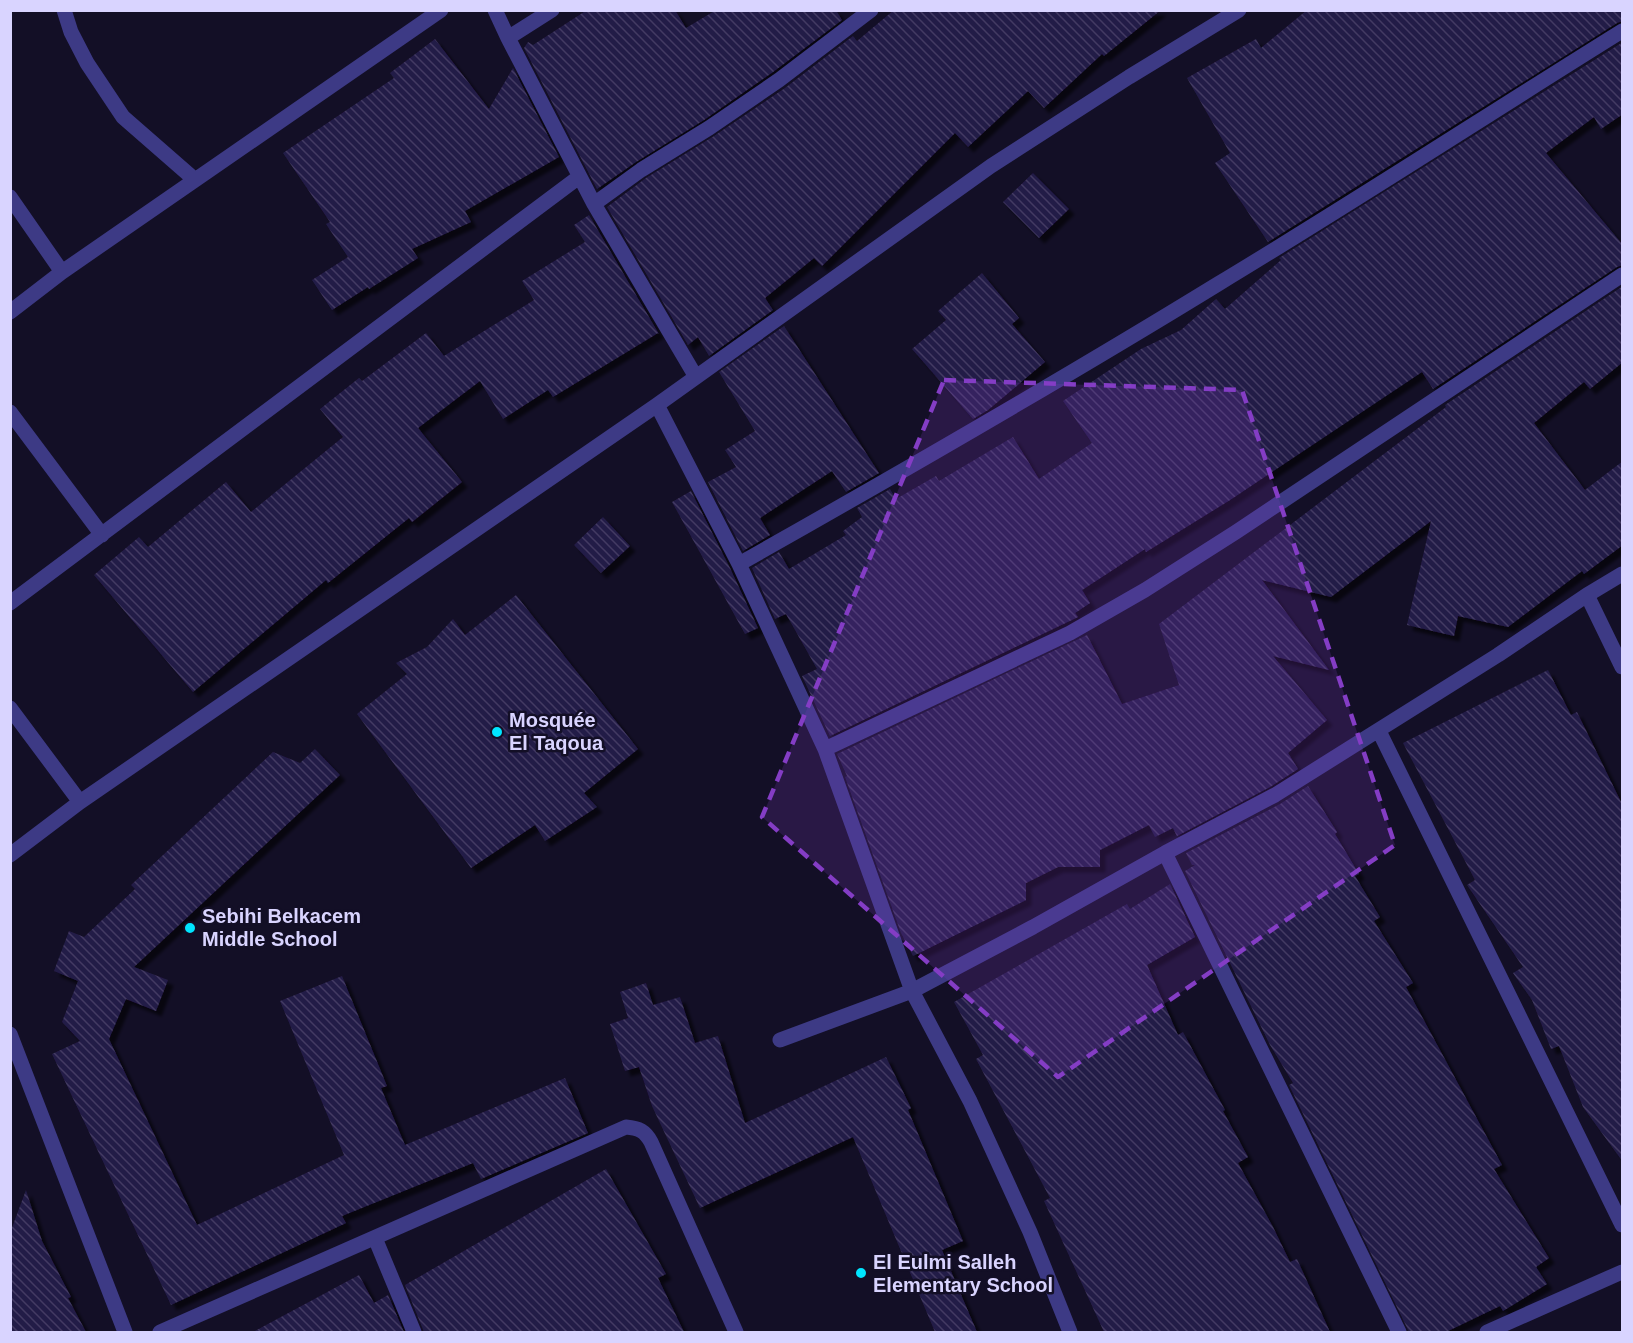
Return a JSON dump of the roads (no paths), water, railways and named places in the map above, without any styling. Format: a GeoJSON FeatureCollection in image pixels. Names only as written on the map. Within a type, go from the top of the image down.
{"type":"FeatureCollection","features":[{"type":"Feature","properties":{"kind":"street"},"geometry":{"type":"LineString","coordinates":[[64,10],[71,32],[87,63],[123,117],[194,179]]}},
{"type":"Feature","properties":{"kind":"street"},"geometry":{"type":"LineString","coordinates":[[10,312],[62,272],[194,179],[441,10]]}},
{"type":"Feature","properties":{"kind":"street"},"geometry":{"type":"LineString","coordinates":[[495,10],[579,177],[696,377]]}},
{"type":"Feature","properties":{"kind":"street"},"geometry":{"type":"LineString","coordinates":[[508,38],[552,10]]}},
{"type":"Feature","properties":{"kind":"street"},"geometry":{"type":"LineString","coordinates":[[594,204],[641,170],[709,128],[779,80],[871,10]]}},
{"type":"Feature","properties":{"kind":"street"},"geometry":{"type":"LineString","coordinates":[[10,855],[80,802],[657,405],[991,166],[1129,77],[1239,10]]}},
{"type":"Feature","properties":{"kind":"street"},"geometry":{"type":"LineString","coordinates":[[739,564],[972,432],[1208,291],[1623,31]]}},
{"type":"Feature","properties":{"kind":"street"},"geometry":{"type":"LineString","coordinates":[[10,603],[579,177]]}},
{"type":"Feature","properties":{"kind":"street"},"geometry":{"type":"LineString","coordinates":[[10,197],[62,272]]}},
{"type":"Feature","properties":{"kind":"street"},"geometry":{"type":"LineString","coordinates":[[825,749],[1059,638],[1145,590],[1623,275]]}},
{"type":"Feature","properties":{"kind":"street"},"geometry":{"type":"LineString","coordinates":[[657,405],[739,564],[825,749],[912,991],[969,1101],[1030,1232],[1070,1332]]}},
{"type":"Feature","properties":{"kind":"street"},"geometry":{"type":"LineString","coordinates":[[10,412],[102,535]]}},
{"type":"Feature","properties":{"kind":"street"},"geometry":{"type":"LineString","coordinates":[[780,1040],[912,991],[1033,927],[1165,852],[1275,795],[1379,731],[1623,573]]}},
{"type":"Feature","properties":{"kind":"street"},"geometry":{"type":"LineString","coordinates":[[1587,595],[1623,667]]}},
{"type":"Feature","properties":{"kind":"street"},"geometry":{"type":"LineString","coordinates":[[10,708],[80,802]]}},
{"type":"Feature","properties":{"kind":"street"},"geometry":{"type":"LineString","coordinates":[[1379,731],[1623,1225]]}},
{"type":"Feature","properties":{"kind":"street"},"geometry":{"type":"LineString","coordinates":[[1165,852],[1399,1332]]}},
{"type":"Feature","properties":{"kind":"street"},"geometry":{"type":"LineString","coordinates":[[10,1034],[126,1332]]}},
{"type":"Feature","properties":{"kind":"street"},"geometry":{"type":"LineString","coordinates":[[160,1332],[627,1127],[645,1132],[651,1142],[736,1332]]}},
{"type":"Feature","properties":{"kind":"street"},"geometry":{"type":"LineString","coordinates":[[375,1238],[414,1332]]}},
{"type":"Feature","properties":{"kind":"street"},"geometry":{"type":"LineString","coordinates":[[1487,1332],[1623,1272]]}},
{"type":"Feature","properties":{"kind":"place","name":"Mosquée El Taqoua"},"geometry":{"type":"Point","coordinates":[497,732]}},
{"type":"Feature","properties":{"kind":"place","name":"Sebihi Belkacem Middle School"},"geometry":{"type":"Point","coordinates":[190,928]}},
{"type":"Feature","properties":{"kind":"place","name":"El Eulmi Salleh Elementary School"},"geometry":{"type":"Point","coordinates":[861,1273]}}]}
